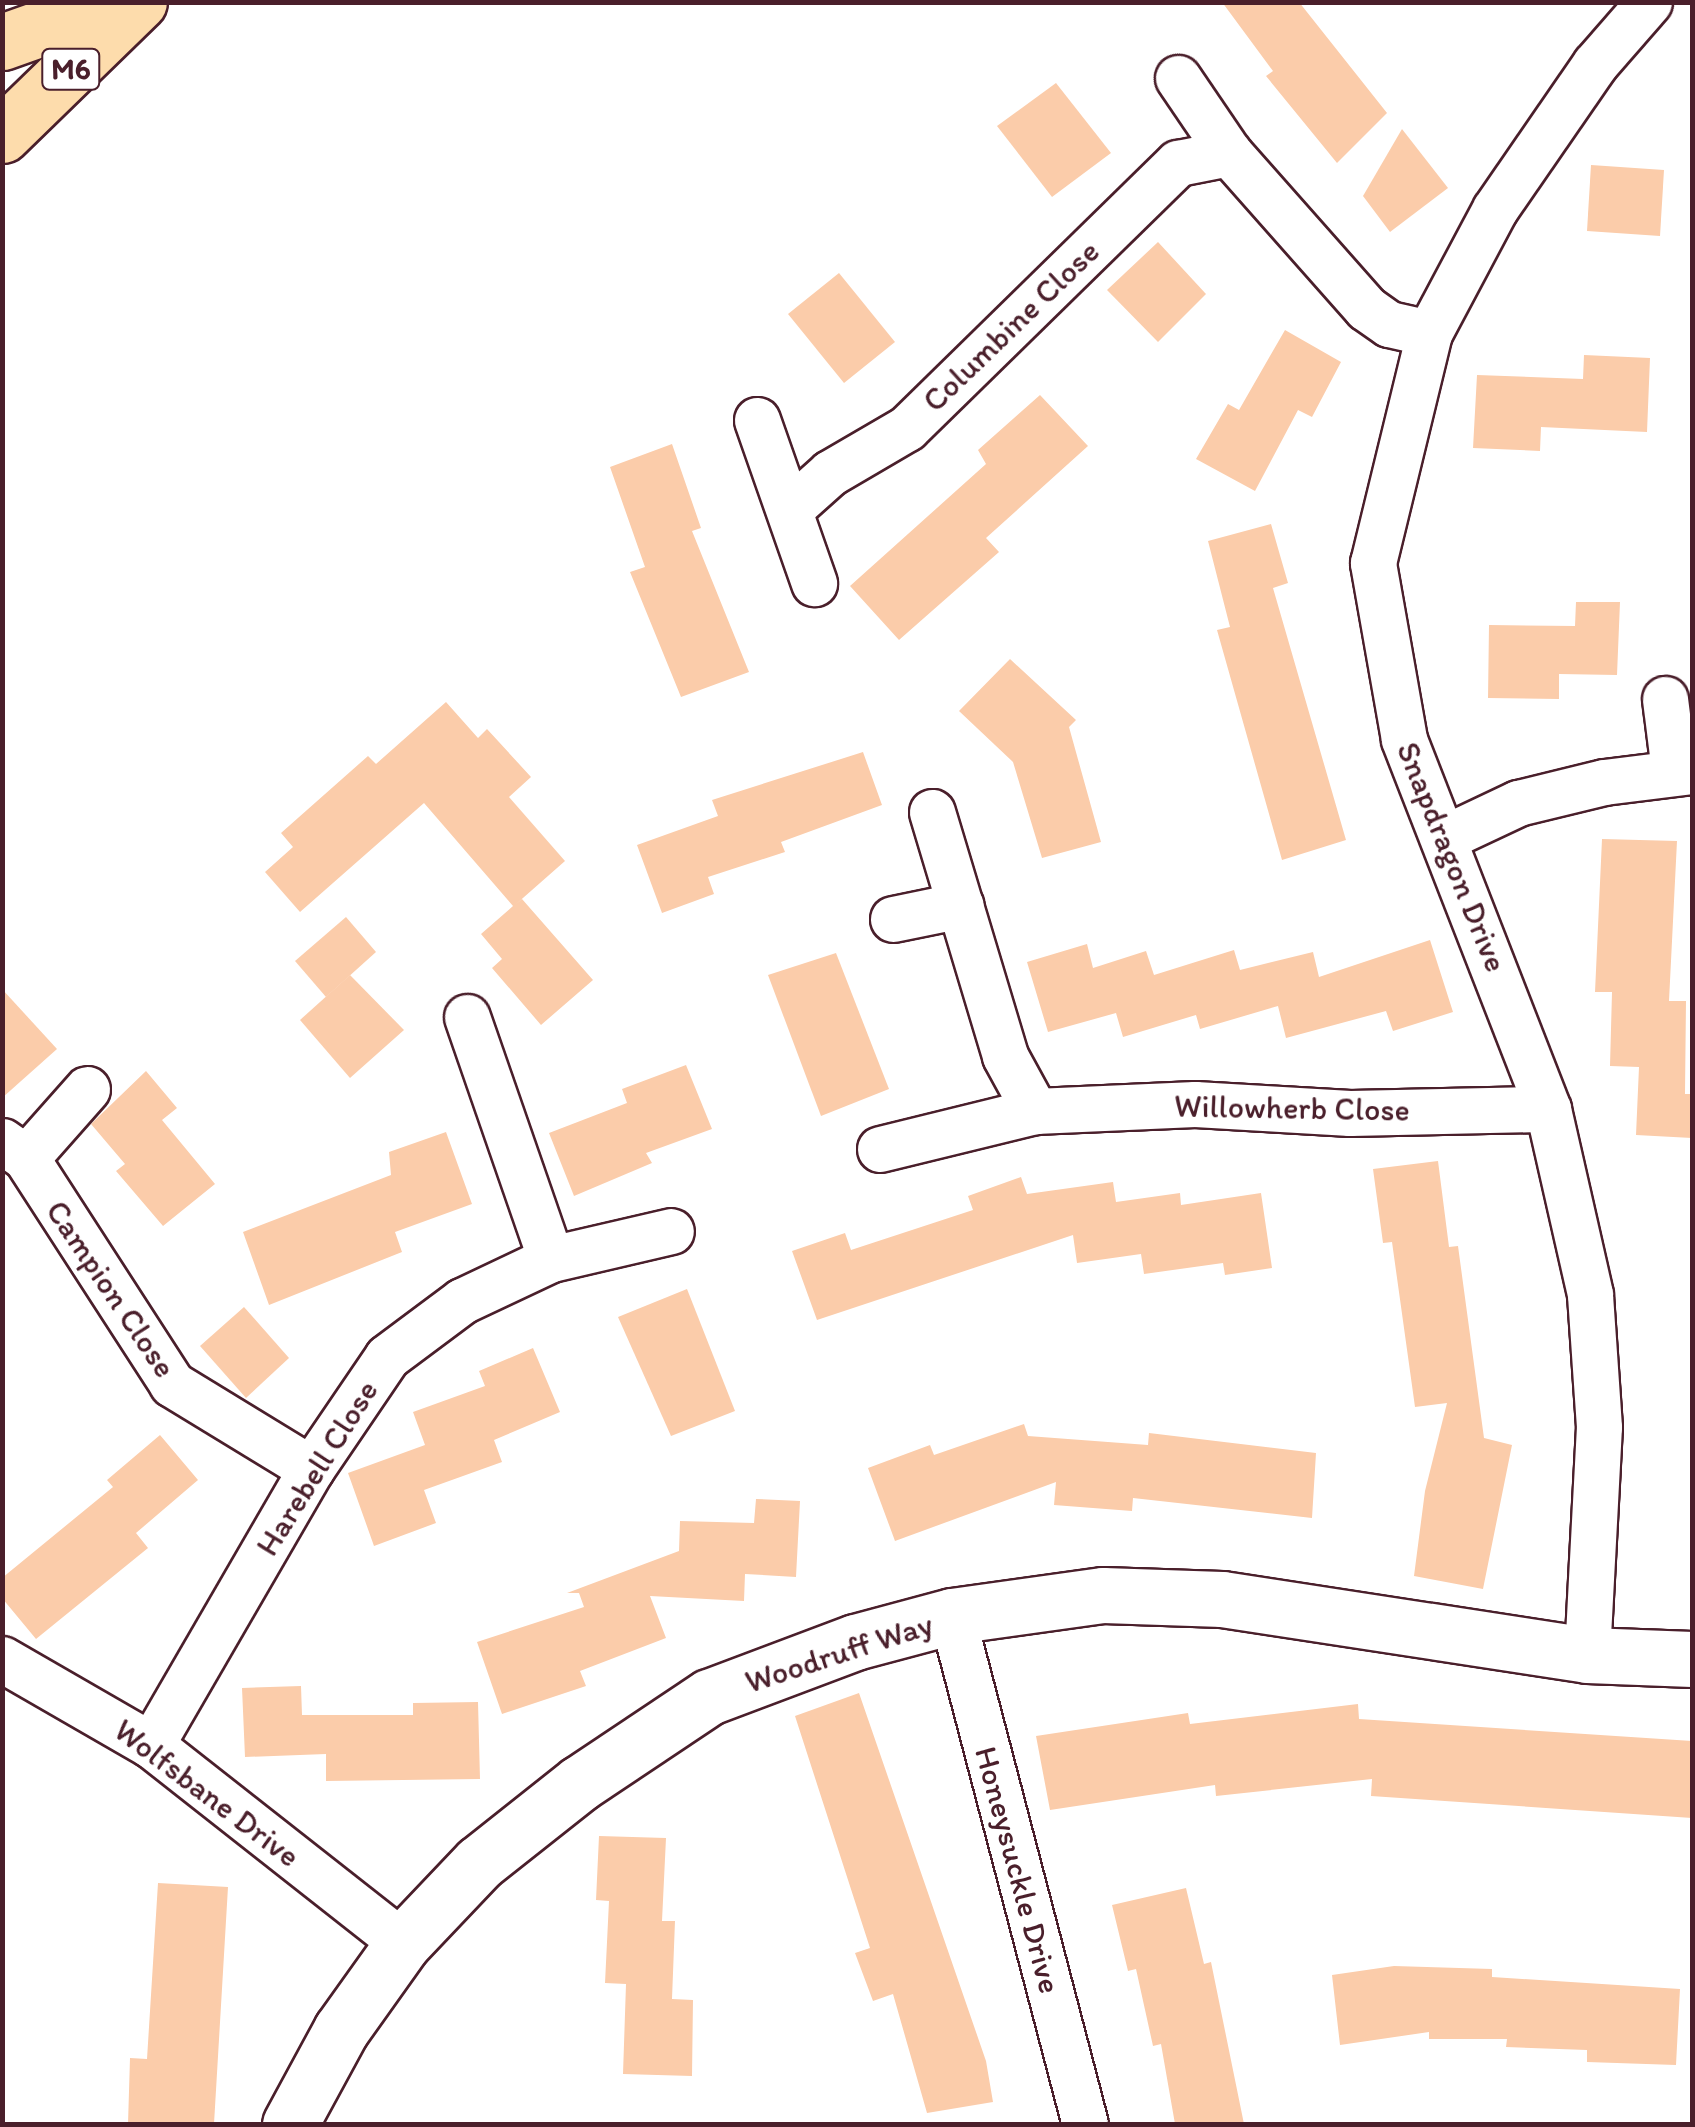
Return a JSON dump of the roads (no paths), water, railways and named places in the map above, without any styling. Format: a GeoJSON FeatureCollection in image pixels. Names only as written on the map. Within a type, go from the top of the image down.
{"type":"FeatureCollection","features":[{"type":"Feature","properties":{"kind":"highway"},"geometry":{"type":"LineString","coordinates":[[2,42],[115,2]]}},
{"type":"Feature","properties":{"kind":"highway","name":"M6"},"geometry":{"type":"LineString","coordinates":[[2,135],[140,2]]}},
{"type":"Feature","properties":{"kind":"street","name":"Snapdragon Drive"},"geometry":{"type":"LineString","coordinates":[[1586,1655],[1599,1427],[1593,1332],[1548,1109],[1446,838],[1404,739],[1373,563],[1429,333],[1495,209],[1595,64],[1649,2]]}},
{"type":"Feature","properties":{"kind":"street"},"geometry":{"type":"LineString","coordinates":[[1178,78],[1230,153],[1366,308],[1389,324],[1429,333]]}},
{"type":"Feature","properties":{"kind":"street","name":"Columbine Close"},"geometry":{"type":"LineString","coordinates":[[792,507],[830,473],[907,428],[1178,163],[1230,153]]}},
{"type":"Feature","properties":{"kind":"street"},"geometry":{"type":"LineString","coordinates":[[757,420],[792,507],[814,583]]}},
{"type":"Feature","properties":{"kind":"street"},"geometry":{"type":"LineString","coordinates":[[1446,838],[1518,803],[1683,771],[1665,699]]}},
{"type":"Feature","properties":{"kind":"street"},"geometry":{"type":"LineString","coordinates":[[932,812],[1005,1056],[1035,1111]]}},
{"type":"Feature","properties":{"kind":"street"},"geometry":{"type":"LineString","coordinates":[[893,919],[961,905]]}},
{"type":"Feature","properties":{"kind":"street"},"geometry":{"type":"LineString","coordinates":[[467,1017],[551,1259]]}},
{"type":"Feature","properties":{"kind":"street","name":"Campion Close"},"geometry":{"type":"LineString","coordinates":[[87,1089],[14,1150],[172,1384],[311,1469]]}},
{"type":"Feature","properties":{"kind":"street","name":"Willowherb Close"},"geometry":{"type":"LineString","coordinates":[[880,1149],[1035,1111],[1195,1104],[1350,1114],[1548,1109]]}},
{"type":"Feature","properties":{"kind":"street","name":"Harebell Close"},"geometry":{"type":"LineString","coordinates":[[152,1745],[311,1469],[387,1357],[462,1301],[551,1259],[671,1231]]}},
{"type":"Feature","properties":{"kind":"street","name":"Woodruff Way"},"geometry":{"type":"LineString","coordinates":[[290,2124],[341,2030],[403,1943],[478,1863],[580,1782],[709,1697],[855,1642],[952,1616],[1103,1594],[1222,1599],[1586,1655],[1692,1659]]}},
{"type":"Feature","properties":{"kind":"street","name":"Honeysuckle Drive"},"geometry":{"type":"LineString","coordinates":[[952,1616],[1085,2124]]}},
{"type":"Feature","properties":{"kind":"street","name":"Wolfsbane Drive"},"geometry":{"type":"LineString","coordinates":[[2,1658],[152,1745],[403,1943]]}}]}
